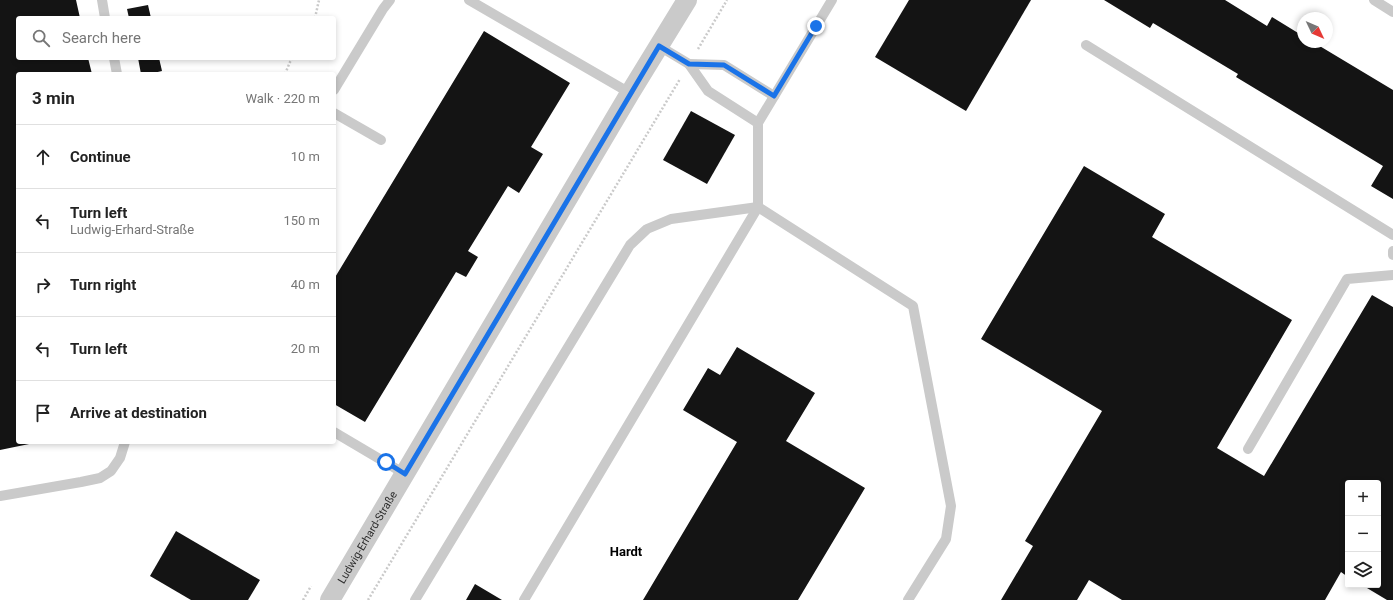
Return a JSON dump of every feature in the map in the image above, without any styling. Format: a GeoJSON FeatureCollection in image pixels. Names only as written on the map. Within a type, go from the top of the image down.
{"type":"FeatureCollection","features":[{"type":"Feature","properties":{"kind":"street","name":"Ludwig-Erhard-Straße"},"geometry":{"type":"LineString","coordinates":[[330,600],[687,0]]}},
{"type":"Feature","properties":{"kind":"lane"},"geometry":{"type":"LineString","coordinates":[[102,0],[106,16]]}},
{"type":"Feature","properties":{"kind":"lane"},"geometry":{"type":"LineString","coordinates":[[336,87],[390,0]]}},
{"type":"Feature","properties":{"kind":"lane"},"geometry":{"type":"LineString","coordinates":[[469,0],[630,94]]}},
{"type":"Feature","properties":{"kind":"lane"},"geometry":{"type":"LineString","coordinates":[[524,600],[758,207],[758,123],[832,0]]}},
{"type":"Feature","properties":{"kind":"lane"},"geometry":{"type":"LineString","coordinates":[[1374,0],[1393,12]]}},
{"type":"Feature","properties":{"kind":"lane"},"geometry":{"type":"LineString","coordinates":[[1086,45],[1393,235]]}},
{"type":"Feature","properties":{"kind":"lane"},"geometry":{"type":"LineString","coordinates":[[659,46],[689,64],[708,91],[758,123]]}},
{"type":"Feature","properties":{"kind":"lane"},"geometry":{"type":"LineString","coordinates":[[114,60],[117,72]]}},
{"type":"Feature","properties":{"kind":"lane"},"geometry":{"type":"LineString","coordinates":[[689,64],[724,65],[774,96]]}},
{"type":"Feature","properties":{"kind":"lane"},"geometry":{"type":"LineString","coordinates":[[336,114],[381,140]]}},
{"type":"Feature","properties":{"kind":"lane"},"geometry":{"type":"LineString","coordinates":[[415,600],[630,245],[647,228],[671,219],[758,207],[913,306],[951,506],[946,539],[908,600]]}},
{"type":"Feature","properties":{"kind":"lane"},"geometry":{"type":"LineString","coordinates":[[1248,449],[1347,279],[1393,275]]}},
{"type":"Feature","properties":{"kind":"lane"},"geometry":{"type":"LineString","coordinates":[[336,433],[405,474]]}},
{"type":"Feature","properties":{"kind":"lane"},"geometry":{"type":"LineString","coordinates":[[0,496],[100,478],[111,471],[120,458],[124,444]]}},
{"type":"Feature","properties":{"kind":"path"},"geometry":{"type":"LineString","coordinates":[[315,16],[319,0]]}},
{"type":"Feature","properties":{"kind":"path"},"geometry":{"type":"LineString","coordinates":[[368,600],[727,0]]}},
{"type":"Feature","properties":{"kind":"path"},"geometry":{"type":"LineString","coordinates":[[286,72],[292,60]]}},
{"type":"Feature","properties":{"kind":"building"},"geometry":{"type":"Polygon","coordinates":[[[0,0],[76,0],[80,16],[16,16],[16,60],[88,60],[92,72],[16,72],[16,444],[29,444],[0,450],[0,0]]]}},
{"type":"Feature","properties":{"kind":"building"},"geometry":{"type":"Polygon","coordinates":[[[909,0],[1031,0],[966,111],[875,57],[909,0]]]}},
{"type":"Feature","properties":{"kind":"building"},"geometry":{"type":"Polygon","coordinates":[[[1104,0],[1225,0],[1267,26],[1272,17],[1297,32],[1297,48],[1323,48],[1393,90],[1393,199],[1371,186],[1383,166],[1236,77],[1238,74],[1153,23],[1150,28],[1104,0]]]}},
{"type":"Feature","properties":{"kind":"building"},"geometry":{"type":"Polygon","coordinates":[[[148,5],[151,16],[129,16],[127,9],[148,5]]]}},
{"type":"Feature","properties":{"kind":"building"},"geometry":{"type":"Polygon","coordinates":[[[484,31],[570,83],[531,147],[543,154],[519,193],[508,186],[468,251],[478,257],[466,277],[456,272],[365,422],[336,405],[336,276],[484,31]]]}},
{"type":"Feature","properties":{"kind":"building"},"geometry":{"type":"Polygon","coordinates":[[[138,60],[159,60],[162,71],[141,72],[138,60]]]}},
{"type":"Feature","properties":{"kind":"building"},"geometry":{"type":"Polygon","coordinates":[[[691,111],[735,135],[707,184],[663,160],[691,111]]]}},
{"type":"Feature","properties":{"kind":"building"},"geometry":{"type":"Polygon","coordinates":[[[1084,166],[1165,214],[1152,237],[1292,320],[1217,448],[1264,476],[1372,295],[1393,307],[1393,600],[1387,600],[1367,588],[1381,588],[1381,480],[1345,480],[1345,575],[1341,572],[1325,600],[1122,600],[1089,580],[1077,600],[1001,600],[1033,546],[1025,541],[1102,411],[981,339],[1084,166]]]}},
{"type":"Feature","properties":{"kind":"building"},"geometry":{"type":"Polygon","coordinates":[[[737,347],[815,393],[786,441],[865,488],[798,600],[643,600],[737,442],[683,410],[708,368],[720,375],[737,347]]]}},
{"type":"Feature","properties":{"kind":"building"},"geometry":{"type":"Polygon","coordinates":[[[176,531],[260,580],[248,600],[191,600],[150,576],[176,531]]]}},
{"type":"Feature","properties":{"kind":"building"},"geometry":{"type":"Polygon","coordinates":[[[475,584],[502,600],[466,600],[475,584]]]}},
{"type":"Feature","properties":{"kind":"district","name":"Hardt"},"geometry":{"type":"Point","coordinates":[626,551]}},
{"type":"Feature","properties":{"kind":"route"},"geometry":{"type":"LineString","coordinates":[[386,462],[405,474],[659,46],[689,64],[724,65],[774,96],[816,26]]}}]}
